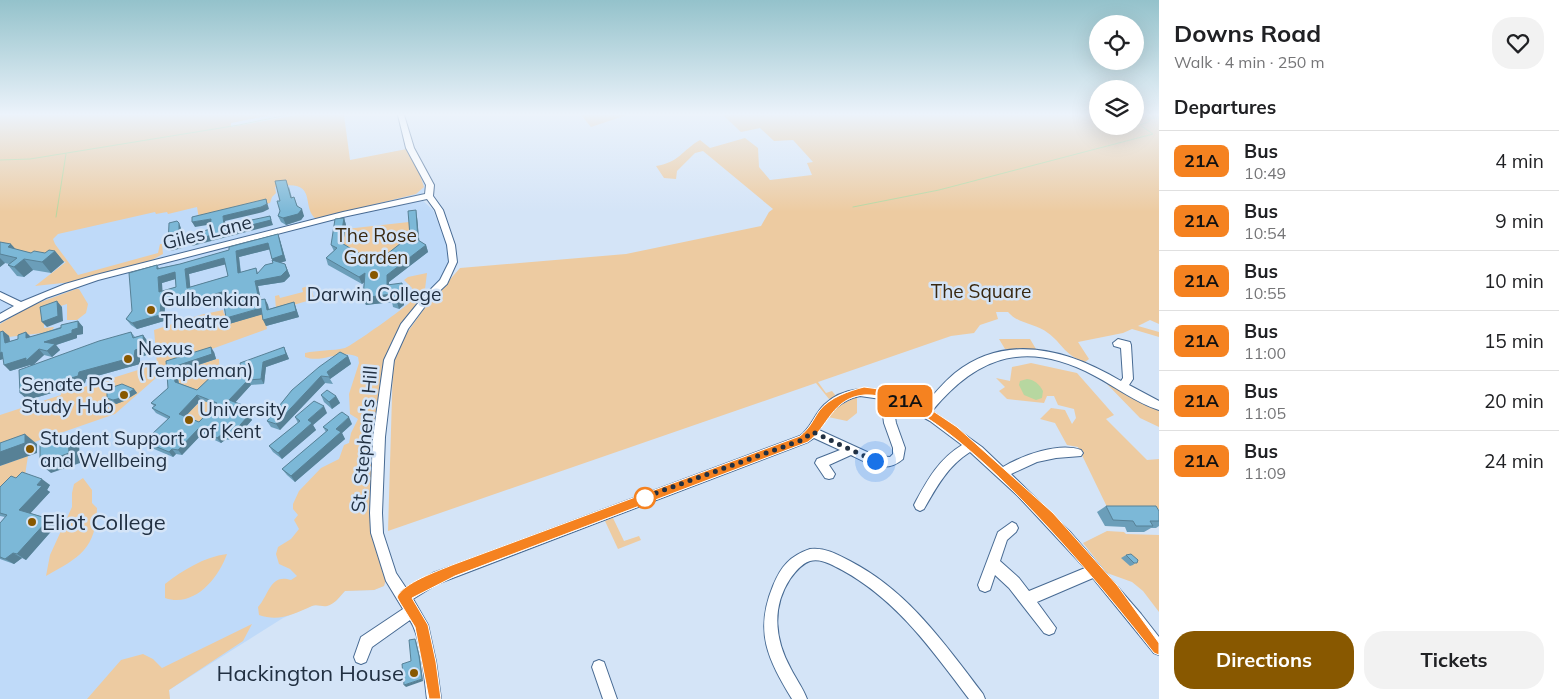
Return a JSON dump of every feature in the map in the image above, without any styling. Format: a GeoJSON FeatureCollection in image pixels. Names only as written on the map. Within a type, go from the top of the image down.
{"type":"FeatureCollection","features":[{"type":"Feature","properties":{"kind":"street","name":"St. Stephen's Hill"},"geometry":{"type":"LineString","coordinates":[[410,148],[430,185],[429,196],[438,206],[451,244],[452,266],[444,282],[415,312],[395,343],[386,373],[379,437],[377,533],[392,576],[421,625],[434,699]]}},
{"type":"Feature","properties":{"kind":"street","name":"Giles Lane"},"geometry":{"type":"LineString","coordinates":[[0,318],[20,305],[74,285],[307,226],[373,206],[429,196]]}},
{"type":"Feature","properties":{"kind":"street"},"geometry":{"type":"LineString","coordinates":[[0,295],[20,305]]}},
{"type":"Feature","properties":{"kind":"street"},"geometry":{"type":"LineString","coordinates":[[1118,343],[1126,346],[1128,378],[1122,387]]}},
{"type":"Feature","properties":{"kind":"street"},"geometry":{"type":"LineString","coordinates":[[926,411],[945,388],[966,371],[984,360],[1001,354],[1030,353],[1072,361],[1159,406]]}},
{"type":"Feature","properties":{"kind":"street"},"geometry":{"type":"LineString","coordinates":[[404,597],[433,579],[802,440],[813,432],[824,413],[841,399],[864,391],[886,394],[926,411],[970,446],[1048,516],[1094,571],[1113,590],[1159,648]]}},
{"type":"Feature","properties":{"kind":"street"},"geometry":{"type":"LineString","coordinates":[[813,432],[880,463],[892,462],[899,456],[899,448],[890,423],[886,394]]}},
{"type":"Feature","properties":{"kind":"street"},"geometry":{"type":"LineString","coordinates":[[920,502],[942,466],[970,446]]}},
{"type":"Feature","properties":{"kind":"street"},"geometry":{"type":"LineString","coordinates":[[829,474],[821,463],[847,452],[848,449]]}},
{"type":"Feature","properties":{"kind":"street"},"geometry":{"type":"LineString","coordinates":[[1002,474],[1029,458],[1073,452]]}},
{"type":"Feature","properties":{"kind":"street"},"geometry":{"type":"LineString","coordinates":[[985,585],[1002,536],[1010,531]]}},
{"type":"Feature","properties":{"kind":"street"},"geometry":{"type":"LineString","coordinates":[[800,699],[777,657],[768,616],[772,602],[782,582],[800,559],[811,554],[826,556],[853,569],[897,600],[915,617],[978,699]]}},
{"type":"Feature","properties":{"kind":"street"},"geometry":{"type":"LineString","coordinates":[[993,564],[1006,574],[1027,599],[1044,624]]}},
{"type":"Feature","properties":{"kind":"street"},"geometry":{"type":"LineString","coordinates":[[1027,599],[1094,571]]}},
{"type":"Feature","properties":{"kind":"street"},"geometry":{"type":"LineString","coordinates":[[361,658],[366,642],[413,610]]}},
{"type":"Feature","properties":{"kind":"street"},"geometry":{"type":"LineString","coordinates":[[599,667],[610,699]]}},
{"type":"Feature","properties":{"kind":"shaded area","name":"University of Kent"},"geometry":{"type":"Polygon","coordinates":[[[407,149],[426,187],[420,198],[433,210],[451,256],[445,276],[402,325],[386,359],[370,513],[388,574],[384,586],[374,590],[345,591],[336,601],[327,606],[314,605],[283,618],[169,690],[170,699],[0,699],[0,220],[67,221],[407,149]]]}},
{"type":"Feature","properties":{"kind":"shaded area"},"geometry":{"type":"Polygon","coordinates":[[[1027,379],[1035,381],[1040,386],[1043,391],[1042,398],[1036,400],[1024,395],[1019,385],[1020,381],[1027,379]]]}},
{"type":"Feature","properties":{"kind":"green space"},"geometry":{"type":"Polygon","coordinates":[[[0,148],[348,148],[350,160],[407,149],[417,166],[424,187],[416,194],[316,219],[311,214],[304,190],[289,185],[275,187],[276,193],[270,203],[199,219],[197,207],[168,214],[167,212],[156,214],[155,212],[58,234],[53,239],[55,244],[78,275],[158,253],[160,244],[162,244],[163,254],[150,261],[72,282],[35,286],[66,262],[0,248],[0,148]]]}},
{"type":"Feature","properties":{"kind":"green space","name":"The Square"},"geometry":{"type":"Polygon","coordinates":[[[689,148],[758,148],[759,167],[770,180],[812,175],[807,163],[813,162],[800,148],[1159,148],[1159,324],[1150,320],[1138,326],[1159,332],[1159,337],[1132,329],[1123,333],[1078,342],[1089,359],[1085,362],[1068,353],[1053,337],[1043,330],[1017,319],[1008,312],[996,312],[998,319],[980,325],[974,333],[951,336],[818,382],[826,393],[832,391],[836,396],[829,399],[816,383],[388,531],[393,363],[404,337],[424,309],[460,268],[626,254],[761,226],[769,212],[773,209],[703,151],[695,153],[677,171],[676,179],[664,178],[656,166],[670,162],[689,148]]]}},
{"type":"Feature","properties":{"kind":"green space","name":"The Rose Garden"},"geometry":{"type":"Polygon","coordinates":[[[409,222],[412,242],[374,267],[342,245],[344,230],[346,229],[409,222]]]}},
{"type":"Feature","properties":{"kind":"green space"},"geometry":{"type":"Polygon","coordinates":[[[427,273],[424,297],[401,325],[391,343],[382,372],[369,513],[386,579],[384,586],[374,590],[345,591],[330,605],[314,605],[286,616],[273,618],[259,615],[258,607],[274,582],[284,579],[291,580],[297,576],[290,569],[279,564],[276,554],[278,547],[291,539],[299,529],[294,520],[298,515],[293,509],[293,504],[299,491],[321,468],[339,459],[344,445],[349,443],[351,433],[358,419],[350,414],[349,394],[359,363],[358,357],[345,354],[311,359],[305,357],[305,353],[345,348],[357,341],[409,303],[412,288],[404,280],[408,277],[427,273]]]}},
{"type":"Feature","properties":{"kind":"green space"},"geometry":{"type":"Polygon","coordinates":[[[311,285],[314,299],[276,310],[275,296],[279,295],[280,298],[303,292],[302,288],[311,285]]]}},
{"type":"Feature","properties":{"kind":"green space"},"geometry":{"type":"Polygon","coordinates":[[[79,289],[88,304],[86,313],[77,320],[67,320],[67,304],[44,311],[44,328],[54,327],[51,332],[0,338],[0,324],[30,306],[79,289]]]}},
{"type":"Feature","properties":{"kind":"green space"},"geometry":{"type":"Polygon","coordinates":[[[223,310],[224,314],[264,314],[267,329],[173,363],[115,414],[0,454],[0,415],[61,395],[61,392],[57,393],[57,391],[68,387],[65,393],[157,364],[154,330],[200,315],[223,310]]]}},
{"type":"Feature","properties":{"kind":"green space"},"geometry":{"type":"Polygon","coordinates":[[[999,339],[1030,339],[1036,349],[1005,349],[999,339]]]}},
{"type":"Feature","properties":{"kind":"green space"},"geometry":{"type":"Polygon","coordinates":[[[219,359],[220,376],[201,395],[179,387],[177,372],[219,359]]]}},
{"type":"Feature","properties":{"kind":"green space"},"geometry":{"type":"Polygon","coordinates":[[[1031,363],[1077,373],[1114,415],[1106,419],[1147,460],[1159,459],[1159,509],[1108,509],[1078,447],[1067,445],[1055,423],[1040,419],[1051,408],[1065,410],[1072,424],[1076,418],[1074,409],[1058,405],[1054,396],[1047,396],[1044,403],[1007,399],[999,391],[1005,387],[996,378],[1010,381],[1012,367],[1031,363]]]}},
{"type":"Feature","properties":{"kind":"green space"},"geometry":{"type":"Polygon","coordinates":[[[1104,381],[1159,411],[1159,427],[1140,418],[1104,381]]]}},
{"type":"Feature","properties":{"kind":"green space"},"geometry":{"type":"Polygon","coordinates":[[[857,397],[857,413],[847,421],[828,417],[838,406],[857,397]]]}},
{"type":"Feature","properties":{"kind":"green space"},"geometry":{"type":"Polygon","coordinates":[[[202,400],[220,407],[203,427],[184,417],[202,400]]]}},
{"type":"Feature","properties":{"kind":"green space"},"geometry":{"type":"Polygon","coordinates":[[[28,456],[25,475],[0,502],[0,466],[28,456]]]}},
{"type":"Feature","properties":{"kind":"green space"},"geometry":{"type":"Polygon","coordinates":[[[83,478],[92,490],[92,503],[97,508],[93,533],[89,543],[77,557],[46,576],[50,555],[72,507],[74,484],[83,478]]]}},
{"type":"Feature","properties":{"kind":"green space"},"geometry":{"type":"Polygon","coordinates":[[[613,518],[624,541],[639,536],[641,540],[618,549],[605,521],[613,518]]]}},
{"type":"Feature","properties":{"kind":"green space"},"geometry":{"type":"Polygon","coordinates":[[[1107,531],[1124,532],[1126,534],[1159,535],[1159,612],[1143,591],[1132,582],[1107,573],[1083,543],[1107,531]]]}},
{"type":"Feature","properties":{"kind":"green space"},"geometry":{"type":"Polygon","coordinates":[[[227,554],[218,573],[204,589],[186,599],[165,598],[165,584],[186,569],[210,558],[227,554]]]}},
{"type":"Feature","properties":{"kind":"green space"},"geometry":{"type":"Polygon","coordinates":[[[252,624],[243,641],[169,690],[170,699],[87,699],[121,660],[143,654],[153,659],[162,668],[252,624]]]}},
{"type":"Feature","properties":{"kind":"building"},"geometry":{"type":"Polygon","coordinates":[[[286,180],[291,198],[294,197],[297,206],[302,209],[298,214],[283,218],[278,216],[280,211],[277,201],[280,201],[275,181],[286,180]]]}},
{"type":"Feature","properties":{"kind":"building"},"geometry":{"type":"Polygon","coordinates":[[[266,199],[267,204],[261,207],[223,216],[224,226],[270,216],[271,220],[189,241],[188,236],[210,229],[211,219],[192,222],[192,217],[266,199]]]}},
{"type":"Feature","properties":{"kind":"building"},"geometry":{"type":"Polygon","coordinates":[[[416,210],[418,240],[426,245],[387,275],[387,285],[402,283],[402,289],[405,290],[402,293],[402,298],[397,302],[391,299],[391,294],[363,298],[365,273],[359,277],[326,258],[337,248],[331,245],[335,219],[344,218],[340,242],[370,260],[382,258],[410,236],[408,211],[416,210]]]}},
{"type":"Feature","properties":{"kind":"building"},"geometry":{"type":"Polygon","coordinates":[[[177,221],[179,223],[179,244],[168,246],[169,223],[177,221]]]}},
{"type":"Feature","properties":{"kind":"building"},"geometry":{"type":"Polygon","coordinates":[[[278,234],[283,255],[272,259],[268,243],[236,251],[238,273],[256,268],[257,274],[265,265],[273,263],[272,260],[285,264],[287,270],[281,276],[255,281],[259,300],[265,299],[267,310],[294,302],[296,311],[263,320],[261,308],[226,318],[222,292],[187,302],[187,297],[181,298],[177,296],[161,301],[160,315],[132,323],[126,319],[132,311],[129,273],[157,265],[157,269],[180,264],[229,250],[229,247],[278,234]],[[224,258],[185,269],[187,288],[228,276],[224,258]],[[175,272],[158,277],[159,292],[176,287],[175,272]]]}},
{"type":"Feature","properties":{"kind":"building"},"geometry":{"type":"Polygon","coordinates":[[[0,242],[11,244],[8,247],[31,253],[34,251],[45,253],[49,250],[55,251],[42,262],[24,259],[14,267],[8,265],[17,258],[0,254],[0,242]]]}},
{"type":"Feature","properties":{"kind":"building"},"geometry":{"type":"Polygon","coordinates":[[[57,301],[58,316],[42,322],[40,307],[57,301]]]}},
{"type":"Feature","properties":{"kind":"building"},"geometry":{"type":"Polygon","coordinates":[[[78,321],[78,328],[72,330],[72,333],[44,342],[55,344],[47,351],[39,349],[26,361],[26,358],[4,365],[2,352],[0,353],[0,332],[3,331],[5,343],[18,339],[18,335],[26,332],[26,338],[78,321]]]}},
{"type":"Feature","properties":{"kind":"building"},"geometry":{"type":"Polygon","coordinates":[[[131,332],[133,338],[143,335],[144,347],[135,350],[134,357],[79,372],[78,376],[20,393],[19,370],[99,341],[131,332]]]}},
{"type":"Feature","properties":{"kind":"building"},"geometry":{"type":"Polygon","coordinates":[[[211,347],[212,354],[173,367],[175,382],[197,390],[217,371],[225,368],[243,375],[240,363],[284,347],[286,354],[263,362],[261,379],[248,380],[229,400],[248,407],[244,413],[249,415],[232,434],[221,435],[217,438],[198,429],[178,450],[172,449],[169,452],[150,444],[156,438],[150,436],[170,417],[152,408],[156,405],[151,403],[168,388],[166,361],[211,347]],[[197,395],[179,414],[199,422],[217,403],[197,395]]]}},
{"type":"Feature","properties":{"kind":"building"},"geometry":{"type":"Polygon","coordinates":[[[340,352],[348,356],[327,372],[330,377],[321,376],[276,424],[267,421],[292,390],[340,352]]]}},
{"type":"Feature","properties":{"kind":"building"},"geometry":{"type":"Polygon","coordinates":[[[122,384],[134,389],[121,398],[113,400],[107,398],[107,393],[113,387],[122,384]]]}},
{"type":"Feature","properties":{"kind":"building"},"geometry":{"type":"Polygon","coordinates":[[[327,390],[336,396],[329,402],[321,395],[327,390]]]}},
{"type":"Feature","properties":{"kind":"building"},"geometry":{"type":"Polygon","coordinates":[[[314,401],[324,406],[308,420],[312,423],[278,453],[269,446],[300,421],[295,417],[314,401]]]}},
{"type":"Feature","properties":{"kind":"building"},"geometry":{"type":"Polygon","coordinates":[[[342,412],[349,417],[336,429],[341,432],[291,476],[282,469],[328,430],[323,427],[342,412]]]}},
{"type":"Feature","properties":{"kind":"building"},"geometry":{"type":"Polygon","coordinates":[[[25,434],[25,443],[0,452],[0,443],[25,434]]]}},
{"type":"Feature","properties":{"kind":"building"},"geometry":{"type":"Polygon","coordinates":[[[68,434],[69,453],[40,464],[40,444],[68,434]]]}},
{"type":"Feature","properties":{"kind":"building","name":"Eliot College"},"geometry":{"type":"Polygon","coordinates":[[[22,472],[42,479],[37,485],[42,486],[19,510],[46,518],[47,521],[17,554],[13,553],[5,559],[0,557],[0,523],[7,515],[0,513],[0,487],[11,476],[16,478],[22,472]]]}},
{"type":"Feature","properties":{"kind":"building"},"geometry":{"type":"Polygon","coordinates":[[[1106,506],[1156,506],[1159,511],[1159,521],[1150,521],[1153,526],[1136,526],[1133,521],[1113,520],[1106,506]]]}},
{"type":"Feature","properties":{"kind":"building"},"geometry":{"type":"Polygon","coordinates":[[[1131,554],[1138,560],[1137,563],[1134,563],[1126,555],[1131,554]]]}},
{"type":"Feature","properties":{"kind":"building"},"geometry":{"type":"Polygon","coordinates":[[[415,639],[422,679],[404,685],[402,664],[411,661],[409,640],[415,639]]]}},
{"type":"Feature","properties":{"kind":"waterway"},"geometry":{"type":"LineString","coordinates":[[0,160],[30,159],[100,148]]}},
{"type":"Feature","properties":{"kind":"waterway"},"geometry":{"type":"LineString","coordinates":[[853,207],[939,190],[1101,148]]}},
{"type":"Feature","properties":{"kind":"waterway"},"geometry":{"type":"LineString","coordinates":[[56,217],[66,154]]}},
{"type":"Feature","properties":{"kind":"bus line","name":"21A"},"geometry":{"type":"LineString","coordinates":[[434,699],[421,625],[404,597],[414,589],[452,571],[642,498],[804,439],[813,432],[824,413],[830,407],[841,399],[864,391],[886,394],[908,402],[942,421],[953,430],[1048,516],[1101,579],[1113,590],[1159,648]]}},
{"type":"Feature","properties":{"kind":"place","name":"Darwin College"},"geometry":{"type":"Point","coordinates":[374,275]}},
{"type":"Feature","properties":{"kind":"place","name":"Gulbenkian Theatre"},"geometry":{"type":"Point","coordinates":[151,310]}},
{"type":"Feature","properties":{"kind":"place","name":"Nexus (Templeman)"},"geometry":{"type":"Point","coordinates":[128,359]}},
{"type":"Feature","properties":{"kind":"place","name":"Senate PG Study Hub"},"geometry":{"type":"Point","coordinates":[124,395]}},
{"type":"Feature","properties":{"kind":"place","name":"University of Kent"},"geometry":{"type":"Point","coordinates":[189,420]}},
{"type":"Feature","properties":{"kind":"place","name":"Student Support and Wellbeing"},"geometry":{"type":"Point","coordinates":[30,449]}},
{"type":"Feature","properties":{"kind":"place","name":"Eliot College"},"geometry":{"type":"Point","coordinates":[32,522]}},
{"type":"Feature","properties":{"kind":"place","name":"Hackington House"},"geometry":{"type":"Point","coordinates":[414,673]}},
{"type":"Feature","properties":{"kind":"route"},"geometry":{"type":"LineString","coordinates":[[645,498],[642,498],[802,440],[813,432],[875,461]]}}]}
